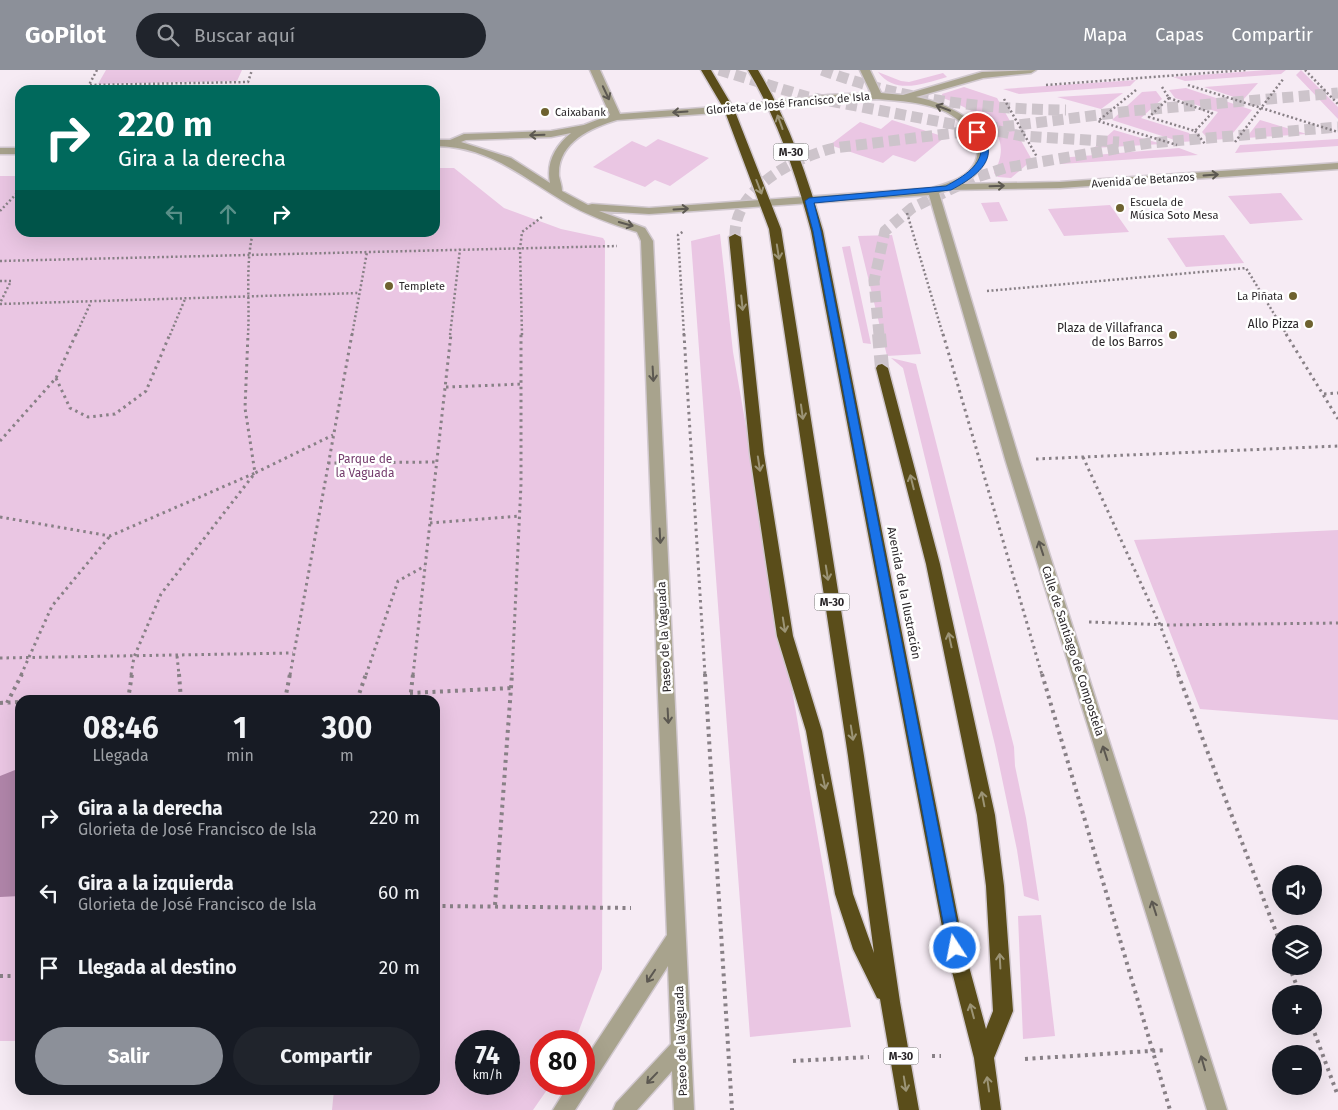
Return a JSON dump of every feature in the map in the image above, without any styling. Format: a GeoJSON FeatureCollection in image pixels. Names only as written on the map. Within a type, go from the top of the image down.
{"type":"FeatureCollection","features":[{"type":"Feature","properties":{"kind":"highway","name":"M-30"},"geometry":{"type":"LineString","coordinates":[[706,70],[729,109],[766,204],[776,238],[856,756],[890,1002],[909,1110]]}},
{"type":"Feature","properties":{"kind":"highway","name":"Avenida de la Ilustración"},"geometry":{"type":"LineString","coordinates":[[753,70],[774,104],[809,201],[817,231],[955,948],[984,1058],[991,1110]]}},
{"type":"Feature","properties":{"kind":"highway"},"geometry":{"type":"LineString","coordinates":[[735,237],[757,454],[785,636],[814,731],[844,894],[862,949],[890,1002]]}},
{"type":"Feature","properties":{"kind":"highway"},"geometry":{"type":"LineString","coordinates":[[882,368],[933,564],[986,815],[995,886],[1003,1012],[984,1058]]}},
{"type":"Feature","properties":{"kind":"street"},"geometry":{"type":"LineString","coordinates":[[595,70],[616,117]]}},
{"type":"Feature","properties":{"kind":"street"},"geometry":{"type":"LineString","coordinates":[[865,70],[877,95]]}},
{"type":"Feature","properties":{"kind":"street"},"geometry":{"type":"LineString","coordinates":[[903,98],[982,75],[1031,70]]}},
{"type":"Feature","properties":{"kind":"street","name":"Glorieta de José Francisco de Isla"},"geometry":{"type":"LineString","coordinates":[[877,95],[903,98],[948,109],[970,123],[982,140],[985,148],[984,160],[965,179],[941,190],[809,201],[649,211],[580,206],[557,191],[553,172],[555,156],[562,147],[585,127],[616,117],[729,109],[877,95]]}},
{"type":"Feature","properties":{"kind":"street"},"geometry":{"type":"LineString","coordinates":[[452,143],[464,137],[551,134],[585,127]]}},
{"type":"Feature","properties":{"kind":"street"},"geometry":{"type":"LineString","coordinates":[[440,143],[452,143],[507,160],[557,191]]}},
{"type":"Feature","properties":{"kind":"street"},"geometry":{"type":"LineString","coordinates":[[0,151],[15,151]]}},
{"type":"Feature","properties":{"kind":"street","name":"Avenida de Betanzos"},"geometry":{"type":"LineString","coordinates":[[941,190],[1060,185],[1338,166]]}},
{"type":"Feature","properties":{"kind":"street","name":"Calle de Santiago de Compostela"},"geometry":{"type":"LineString","coordinates":[[941,190],[964,293],[1013,462],[1217,1110]]}},
{"type":"Feature","properties":{"kind":"street","name":"Paseo de la Vaguada"},"geometry":{"type":"LineString","coordinates":[[580,206],[608,219],[641,230],[647,241],[684,1110]]}},
{"type":"Feature","properties":{"kind":"street"},"geometry":{"type":"LineString","coordinates":[[595,1061],[678,936]]}},
{"type":"Feature","properties":{"kind":"street"},"geometry":{"type":"LineString","coordinates":[[623,1110],[682,1047]]}},
{"type":"Feature","properties":{"kind":"street"},"geometry":{"type":"LineString","coordinates":[[563,1110],[573,1095]]}},
{"type":"Feature","properties":{"kind":"path"},"geometry":{"type":"LineString","coordinates":[[97,70],[89,85],[248,82],[252,70]]}},
{"type":"Feature","properties":{"kind":"path"},"geometry":{"type":"LineString","coordinates":[[1040,85],[1246,70]]}},
{"type":"Feature","properties":{"kind":"path"},"geometry":{"type":"LineString","coordinates":[[1305,70],[1338,104]]}},
{"type":"Feature","properties":{"kind":"path"},"geometry":{"type":"LineString","coordinates":[[1235,142],[1284,78]]}},
{"type":"Feature","properties":{"kind":"path"},"geometry":{"type":"LineString","coordinates":[[1188,85],[1338,132]]}},
{"type":"Feature","properties":{"kind":"path"},"geometry":{"type":"LineString","coordinates":[[1162,87],[1169,98],[1212,113],[1195,131]]}},
{"type":"Feature","properties":{"kind":"path"},"geometry":{"type":"LineString","coordinates":[[1136,90],[1098,120],[1177,146]]}},
{"type":"Feature","properties":{"kind":"path"},"geometry":{"type":"LineString","coordinates":[[1169,98],[1149,117],[1195,131],[1204,144]]}},
{"type":"Feature","properties":{"kind":"path"},"geometry":{"type":"LineString","coordinates":[[1004,99],[1036,157]]}},
{"type":"Feature","properties":{"kind":"path"},"geometry":{"type":"LineString","coordinates":[[903,192],[908,222],[1170,1110]]}},
{"type":"Feature","properties":{"kind":"path"},"geometry":{"type":"LineString","coordinates":[[0,210],[15,195]]}},
{"type":"Feature","properties":{"kind":"path"},"geometry":{"type":"LineString","coordinates":[[701,208],[697,223],[678,234],[678,240],[732,1110]]}},
{"type":"Feature","properties":{"kind":"path"},"geometry":{"type":"LineString","coordinates":[[495,905],[512,688],[520,516],[523,384],[520,249],[522,232],[542,217]]}},
{"type":"Feature","properties":{"kind":"path"},"geometry":{"type":"LineString","coordinates":[[129,695],[134,657],[161,594],[255,473],[245,408],[250,298],[248,254],[252,237]]}},
{"type":"Feature","properties":{"kind":"path"},"geometry":{"type":"LineString","coordinates":[[0,261],[620,246]]}},
{"type":"Feature","properties":{"kind":"path"},"geometry":{"type":"LineString","coordinates":[[460,249],[446,387],[410,693],[512,688]]}},
{"type":"Feature","properties":{"kind":"path"},"geometry":{"type":"LineString","coordinates":[[286,695],[367,252]]}},
{"type":"Feature","properties":{"kind":"path"},"geometry":{"type":"LineString","coordinates":[[964,293],[1246,268],[1338,419]]}},
{"type":"Feature","properties":{"kind":"path"},"geometry":{"type":"LineString","coordinates":[[0,281],[11,280],[0,304],[250,298],[359,293]]}},
{"type":"Feature","properties":{"kind":"path"},"geometry":{"type":"LineString","coordinates":[[56,378],[70,408],[88,417],[115,414],[146,391],[185,299]]}},
{"type":"Feature","properties":{"kind":"path"},"geometry":{"type":"LineString","coordinates":[[0,441],[56,378],[91,302]]}},
{"type":"Feature","properties":{"kind":"path"},"geometry":{"type":"LineString","coordinates":[[446,387],[523,384]]}},
{"type":"Feature","properties":{"kind":"path"},"geometry":{"type":"LineString","coordinates":[[1324,394],[1338,393]]}},
{"type":"Feature","properties":{"kind":"path"},"geometry":{"type":"LineString","coordinates":[[7,703],[30,658],[52,606],[110,536],[255,473],[333,435]]}},
{"type":"Feature","properties":{"kind":"path"},"geometry":{"type":"LineString","coordinates":[[1013,462],[1083,456],[1338,446]]}},
{"type":"Feature","properties":{"kind":"path"},"geometry":{"type":"LineString","coordinates":[[1083,456],[1160,625],[1273,925]]}},
{"type":"Feature","properties":{"kind":"path"},"geometry":{"type":"LineString","coordinates":[[328,463],[437,462]]}},
{"type":"Feature","properties":{"kind":"path"},"geometry":{"type":"LineString","coordinates":[[430,523],[520,516]]}},
{"type":"Feature","properties":{"kind":"path"},"geometry":{"type":"LineString","coordinates":[[0,517],[110,536]]}},
{"type":"Feature","properties":{"kind":"path"},"geometry":{"type":"LineString","coordinates":[[359,695],[398,581],[425,566]]}},
{"type":"Feature","properties":{"kind":"path"},"geometry":{"type":"LineString","coordinates":[[1064,621],[1160,625],[1338,623]]}},
{"type":"Feature","properties":{"kind":"path"},"geometry":{"type":"LineString","coordinates":[[0,658],[293,653]]}},
{"type":"Feature","properties":{"kind":"path"},"geometry":{"type":"LineString","coordinates":[[178,656],[181,695]]}},
{"type":"Feature","properties":{"kind":"path"},"geometry":{"type":"LineString","coordinates":[[0,703],[15,702]]}},
{"type":"Feature","properties":{"kind":"path"},"geometry":{"type":"LineString","coordinates":[[440,906],[495,905],[631,908]]}},
{"type":"Feature","properties":{"kind":"path"},"geometry":{"type":"LineString","coordinates":[[0,976],[15,976]]}},
{"type":"Feature","properties":{"kind":"path"},"geometry":{"type":"LineString","coordinates":[[1315,1035],[1338,1096]]}},
{"type":"Feature","properties":{"kind":"path"},"geometry":{"type":"LineString","coordinates":[[1025,1059],[1166,1050]]}},
{"type":"Feature","properties":{"kind":"path"},"geometry":{"type":"LineString","coordinates":[[932,1056],[941,1056]]}},
{"type":"Feature","properties":{"kind":"path"},"geometry":{"type":"LineString","coordinates":[[793,1061],[868,1057]]}},
{"type":"Feature","properties":{"kind":"green space"},"geometry":{"type":"Polygon","coordinates":[[[106,70],[242,70],[237,81],[98,84],[106,70]]]}},
{"type":"Feature","properties":{"kind":"green space"},"geometry":{"type":"Polygon","coordinates":[[[1286,70],[1281,74],[1185,81],[1173,77],[1286,70]]]}},
{"type":"Feature","properties":{"kind":"green space"},"geometry":{"type":"Polygon","coordinates":[[[1301,70],[1338,107],[1338,119],[1296,75],[1301,70]]]}},
{"type":"Feature","properties":{"kind":"green space"},"geometry":{"type":"Polygon","coordinates":[[[878,72],[901,81],[909,82],[943,73],[947,77],[919,85],[901,86],[885,79],[878,72]]]}},
{"type":"Feature","properties":{"kind":"green space"},"geometry":{"type":"Polygon","coordinates":[[[1136,80],[1130,86],[1019,94],[1003,89],[1136,80]]]}},
{"type":"Feature","properties":{"kind":"green space"},"geometry":{"type":"Polygon","coordinates":[[[1258,83],[1243,100],[1204,87],[1258,83]]]}},
{"type":"Feature","properties":{"kind":"green space"},"geometry":{"type":"Polygon","coordinates":[[[964,87],[997,98],[1032,160],[1011,178],[998,177],[994,173],[1000,158],[1001,146],[997,135],[990,125],[969,110],[943,98],[942,94],[964,87]]]}},
{"type":"Feature","properties":{"kind":"green space"},"geometry":{"type":"Polygon","coordinates":[[[1186,88],[1252,110],[1228,139],[1209,140],[1202,132],[1218,112],[1175,98],[1169,90],[1186,88]]]}},
{"type":"Feature","properties":{"kind":"green space"},"geometry":{"type":"Polygon","coordinates":[[[1156,91],[1162,99],[1141,118],[1189,133],[1196,141],[1181,142],[1112,120],[1142,92],[1156,91]]]}},
{"type":"Feature","properties":{"kind":"green space"},"geometry":{"type":"Polygon","coordinates":[[[1123,93],[1101,109],[1057,97],[1123,93]]]}},
{"type":"Feature","properties":{"kind":"green space"},"geometry":{"type":"Polygon","coordinates":[[[892,120],[945,137],[915,162],[893,155],[883,163],[830,145],[860,122],[881,129],[892,120]]]}},
{"type":"Feature","properties":{"kind":"green space"},"geometry":{"type":"Polygon","coordinates":[[[1260,120],[1307,134],[1246,138],[1260,120]]]}},
{"type":"Feature","properties":{"kind":"green space"},"geometry":{"type":"Polygon","coordinates":[[[1114,130],[1162,144],[1094,148],[1114,130]]]}},
{"type":"Feature","properties":{"kind":"green space"},"geometry":{"type":"Polygon","coordinates":[[[658,139],[709,158],[670,186],[655,180],[645,187],[593,167],[632,141],[646,147],[658,139]]]}},
{"type":"Feature","properties":{"kind":"green space"},"geometry":{"type":"Polygon","coordinates":[[[1338,139],[1338,146],[1235,153],[1240,145],[1338,139]]]}},
{"type":"Feature","properties":{"kind":"green space"},"geometry":{"type":"Polygon","coordinates":[[[1179,148],[1198,155],[1061,164],[1059,158],[1179,148]]]}},
{"type":"Feature","properties":{"kind":"green space","name":"Parque de la Vaguada"},"geometry":{"type":"Polygon","coordinates":[[[440,168],[454,168],[504,208],[561,229],[603,238],[605,241],[602,969],[579,1030],[530,1030],[530,1095],[543,1095],[533,1110],[332,1110],[334,1095],[440,1095],[440,695],[15,695],[15,1041],[0,1041],[0,176],[15,176],[15,237],[440,237],[440,168]]]}},
{"type":"Feature","properties":{"kind":"green space"},"geometry":{"type":"Polygon","coordinates":[[[1281,193],[1303,220],[1250,224],[1228,196],[1281,193]]]}},
{"type":"Feature","properties":{"kind":"green space"},"geometry":{"type":"Polygon","coordinates":[[[999,202],[1008,221],[990,222],[981,203],[999,202]]]}},
{"type":"Feature","properties":{"kind":"green space"},"geometry":{"type":"Polygon","coordinates":[[[1110,205],[1129,232],[1064,236],[1048,209],[1110,205]]]}},
{"type":"Feature","properties":{"kind":"green space"},"geometry":{"type":"Polygon","coordinates":[[[720,234],[733,352],[851,1027],[750,1037],[691,241],[720,234]]]}},
{"type":"Feature","properties":{"kind":"green space"},"geometry":{"type":"Polygon","coordinates":[[[892,235],[921,354],[887,356],[858,236],[892,235]]]}},
{"type":"Feature","properties":{"kind":"green space"},"geometry":{"type":"Polygon","coordinates":[[[1224,235],[1244,263],[1186,267],[1167,238],[1224,235]]]}},
{"type":"Feature","properties":{"kind":"green space"},"geometry":{"type":"Polygon","coordinates":[[[850,246],[871,344],[863,343],[842,247],[850,246]]]}},
{"type":"Feature","properties":{"kind":"green space"},"geometry":{"type":"Polygon","coordinates":[[[891,358],[916,364],[1014,747],[1015,766],[1026,818],[1039,901],[1024,896],[1017,850],[995,745],[903,368],[891,358]]]}},
{"type":"Feature","properties":{"kind":"green space"},"geometry":{"type":"Polygon","coordinates":[[[1338,530],[1338,720],[1200,709],[1134,540],[1338,530]]]}},
{"type":"Feature","properties":{"kind":"green space"},"geometry":{"type":"Polygon","coordinates":[[[1041,915],[1055,1036],[1023,1039],[1018,916],[1041,915]]]}},
{"type":"Feature","properties":{"kind":"shaded area"},"geometry":{"type":"Polygon","coordinates":[[[15,770],[15,896],[0,897],[0,776],[15,770]]]}},
{"type":"Feature","properties":{"kind":"tunnel"},"geometry":{"type":"LineString","coordinates":[[719,70],[808,97],[963,126]]}},
{"type":"Feature","properties":{"kind":"tunnel"},"geometry":{"type":"LineString","coordinates":[[822,70],[882,89],[942,101],[1004,108],[1066,110]]}},
{"type":"Feature","properties":{"kind":"tunnel"},"geometry":{"type":"LineString","coordinates":[[735,237],[737,220],[744,205],[768,179],[784,168],[801,160],[834,148],[1130,111],[1338,93]]}},
{"type":"Feature","properties":{"kind":"tunnel"},"geometry":{"type":"LineString","coordinates":[[879,335],[874,281],[885,231],[912,208],[974,178],[1005,168],[1150,143],[1338,127]]}},
{"type":"Feature","properties":{"kind":"tunnel"},"geometry":{"type":"LineString","coordinates":[[998,131],[1022,136],[1119,142]]}},
{"type":"Feature","properties":{"kind":"tunnel"},"geometry":{"type":"LineString","coordinates":[[879,334],[882,368]]}},
{"type":"Feature","properties":{"kind":"place","name":"Caixabank"},"geometry":{"type":"Point","coordinates":[545,112]}},
{"type":"Feature","properties":{"kind":"place","name":"Escuela de Música Soto Mesa"},"geometry":{"type":"Point","coordinates":[1120,208]}},
{"type":"Feature","properties":{"kind":"place","name":"Templete"},"geometry":{"type":"Point","coordinates":[389,286]}},
{"type":"Feature","properties":{"kind":"place","name":"La Piñata"},"geometry":{"type":"Point","coordinates":[1293,296]}},
{"type":"Feature","properties":{"kind":"place","name":"Allo Pizza"},"geometry":{"type":"Point","coordinates":[1309,324]}},
{"type":"Feature","properties":{"kind":"place","name":"Plaza de Villafranca de los Barros"},"geometry":{"type":"Point","coordinates":[1173,335]}},
{"type":"Feature","properties":{"kind":"route"},"geometry":{"type":"LineString","coordinates":[[955,948],[817,231],[809,201],[933,191],[948,188],[965,179],[984,160],[985,148],[977,132]]}}]}
